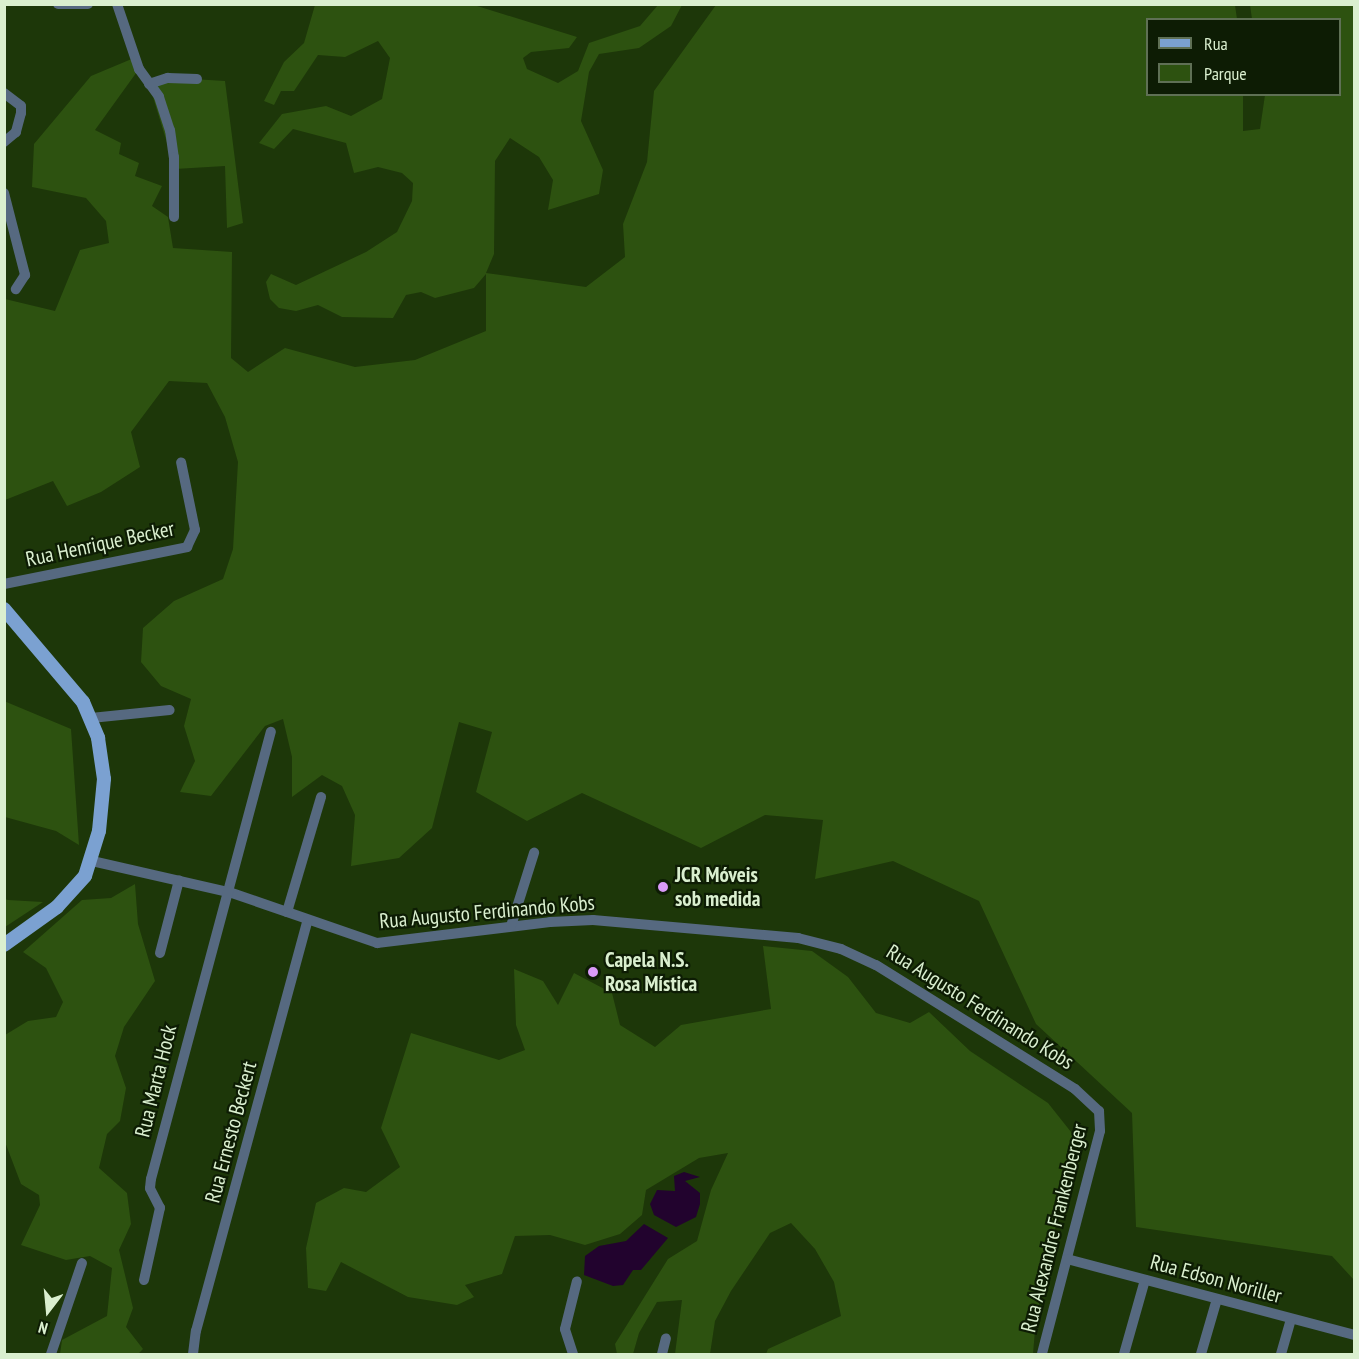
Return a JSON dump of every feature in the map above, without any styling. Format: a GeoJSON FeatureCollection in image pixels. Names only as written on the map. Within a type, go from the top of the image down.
{"type":"FeatureCollection","features":[{"type":"Feature","properties":{"kind":"main road"},"geometry":{"type":"LineString","coordinates":[[4,609],[71,685],[91,718],[104,779],[92,861],[69,896],[4,945]]}},
{"type":"Feature","properties":{"kind":"street"},"geometry":{"type":"LineString","coordinates":[[58,4],[88,4]]}},
{"type":"Feature","properties":{"kind":"street"},"geometry":{"type":"LineString","coordinates":[[117,4],[134,58],[162,104],[171,136],[174,217]]}},
{"type":"Feature","properties":{"kind":"street"},"geometry":{"type":"LineString","coordinates":[[149,84],[168,78],[197,79]]}},
{"type":"Feature","properties":{"kind":"street"},"geometry":{"type":"LineString","coordinates":[[4,93],[21,106],[16,132],[4,142]]}},
{"type":"Feature","properties":{"kind":"street"},"geometry":{"type":"LineString","coordinates":[[4,194],[25,274],[16,289]]}},
{"type":"Feature","properties":{"kind":"street","name":"Rua Henrique Becker"},"geometry":{"type":"LineString","coordinates":[[4,584],[187,547],[195,530],[180,462]]}},
{"type":"Feature","properties":{"kind":"street"},"geometry":{"type":"LineString","coordinates":[[91,718],[170,710]]}},
{"type":"Feature","properties":{"kind":"street","name":"Rua Marta Hock"},"geometry":{"type":"LineString","coordinates":[[144,1280],[160,1208],[150,1188],[151,1179],[270,732]]}},
{"type":"Feature","properties":{"kind":"street"},"geometry":{"type":"LineString","coordinates":[[287,912],[321,796]]}},
{"type":"Feature","properties":{"kind":"street"},"geometry":{"type":"LineString","coordinates":[[511,926],[534,853]]}},
{"type":"Feature","properties":{"kind":"street","name":"Rua Augusto Ferdinando Kobs"},"geometry":{"type":"LineString","coordinates":[[92,861],[229,892],[308,920],[384,943],[511,926],[593,920],[783,936],[835,947],[929,996],[1075,1089],[1099,1111]]}},
{"type":"Feature","properties":{"kind":"street"},"geometry":{"type":"LineString","coordinates":[[160,953],[179,880]]}},
{"type":"Feature","properties":{"kind":"street","name":"Rua Ernesto Beckert"},"geometry":{"type":"LineString","coordinates":[[193,1354],[196,1331],[308,920]]}},
{"type":"Feature","properties":{"kind":"street","name":"Rua Alexandre Frankenberger"},"geometry":{"type":"LineString","coordinates":[[1042,1354],[1100,1131],[1099,1111]]}},
{"type":"Feature","properties":{"kind":"street","name":"Rua Edson Noriller"},"geometry":{"type":"LineString","coordinates":[[1067,1259],[1354,1335]]}},
{"type":"Feature","properties":{"kind":"street"},"geometry":{"type":"LineString","coordinates":[[51,1354],[82,1263]]}},
{"type":"Feature","properties":{"kind":"street"},"geometry":{"type":"LineString","coordinates":[[1124,1354],[1145,1280]]}},
{"type":"Feature","properties":{"kind":"street"},"geometry":{"type":"LineString","coordinates":[[573,1354],[565,1329],[577,1281]]}},
{"type":"Feature","properties":{"kind":"street"},"geometry":{"type":"LineString","coordinates":[[1201,1354],[1217,1299]]}},
{"type":"Feature","properties":{"kind":"street"},"geometry":{"type":"LineString","coordinates":[[1281,1354],[1291,1319]]}},
{"type":"Feature","properties":{"kind":"street"},"geometry":{"type":"LineString","coordinates":[[662,1354],[666,1338]]}},
{"type":"Feature","properties":{"kind":"green space"},"geometry":{"type":"Polygon","coordinates":[[[315,5],[474,5],[577,37],[569,48],[531,52],[523,58],[527,69],[558,83],[578,71],[589,43],[640,26],[658,5],[682,5],[671,26],[639,48],[599,54],[589,72],[581,121],[603,170],[599,194],[548,210],[553,180],[539,157],[510,138],[495,161],[494,254],[486,273],[586,287],[625,257],[623,224],[647,162],[654,91],[716,5],[1235,5],[1237,18],[1146,18],[1146,96],[1243,96],[1243,131],[1260,129],[1265,96],[1341,96],[1341,18],[1252,18],[1250,5],[1354,5],[1354,1280],[1332,1256],[1136,1227],[1132,1113],[1036,1024],[979,901],[893,861],[815,879],[823,820],[765,815],[701,848],[582,793],[527,821],[476,792],[492,732],[459,722],[432,828],[399,858],[351,866],[355,815],[342,786],[322,775],[292,797],[292,757],[283,719],[265,726],[211,796],[180,792],[195,761],[184,726],[191,699],[161,686],[141,662],[143,628],[174,601],[223,579],[233,549],[238,462],[225,417],[207,383],[169,381],[131,432],[140,467],[101,492],[67,506],[53,481],[5,500],[5,299],[55,311],[80,250],[109,243],[106,221],[86,198],[32,187],[34,144],[91,76],[134,58],[139,69],[95,130],[121,143],[119,154],[139,163],[135,176],[162,186],[152,206],[168,217],[173,248],[232,252],[231,358],[248,372],[285,348],[355,367],[415,360],[486,331],[486,274],[474,288],[435,298],[421,292],[406,295],[393,318],[342,317],[318,305],[296,311],[279,308],[270,299],[266,282],[271,274],[296,285],[366,252],[397,232],[412,201],[413,183],[402,173],[378,167],[354,173],[346,143],[293,129],[274,149],[259,143],[282,114],[326,106],[351,116],[382,99],[390,58],[378,41],[345,57],[318,55],[294,91],[281,91],[274,105],[264,101],[284,62],[304,43],[315,5]]]}},
{"type":"Feature","properties":{"kind":"green space"},"geometry":{"type":"Polygon","coordinates":[[[193,79],[225,81],[243,223],[227,228],[225,166],[175,169],[149,84],[193,79]]]}},
{"type":"Feature","properties":{"kind":"green space"},"geometry":{"type":"Polygon","coordinates":[[[4,701],[71,729],[79,845],[56,831],[5,817],[4,701]]]}},
{"type":"Feature","properties":{"kind":"green space"},"geometry":{"type":"Polygon","coordinates":[[[135,884],[138,924],[155,981],[124,1027],[115,1056],[126,1088],[120,1121],[107,1134],[99,1168],[127,1193],[131,1224],[119,1250],[133,1308],[126,1327],[143,1349],[138,1354],[60,1354],[62,1340],[107,1316],[112,1268],[90,1256],[66,1260],[21,1245],[40,1205],[39,1195],[21,1184],[5,1142],[5,1035],[28,1021],[56,1017],[63,1002],[46,968],[23,952],[82,900],[111,898],[135,884]]]}},
{"type":"Feature","properties":{"kind":"green space"},"geometry":{"type":"Polygon","coordinates":[[[5,899],[8,900],[43,902],[5,927],[5,899]]]}},
{"type":"Feature","properties":{"kind":"green space"},"geometry":{"type":"Polygon","coordinates":[[[763,946],[812,951],[848,977],[876,1013],[910,1023],[929,1012],[970,1051],[1048,1103],[1075,1137],[1036,1318],[1033,1354],[766,1354],[768,1349],[841,1316],[834,1282],[815,1249],[791,1223],[770,1233],[731,1291],[715,1321],[710,1354],[675,1354],[682,1300],[657,1302],[639,1333],[633,1354],[617,1354],[615,1344],[668,1259],[697,1241],[711,1190],[728,1153],[699,1158],[646,1190],[642,1215],[620,1234],[585,1245],[550,1235],[515,1236],[502,1274],[465,1285],[474,1297],[457,1305],[408,1297],[341,1262],[326,1291],[308,1288],[306,1248],[316,1203],[344,1188],[366,1192],[400,1167],[381,1128],[411,1033],[499,1060],[525,1050],[516,1025],[514,969],[543,981],[558,1005],[574,973],[612,993],[620,1025],[655,1047],[681,1025],[771,1009],[763,946]]]}},
{"type":"Feature","properties":{"kind":"shaded area"},"geometry":{"type":"Polygon","coordinates":[[[684,1172],[700,1177],[685,1181],[700,1193],[700,1204],[696,1217],[676,1227],[654,1215],[650,1204],[657,1190],[675,1191],[674,1176],[684,1172]]]}},
{"type":"Feature","properties":{"kind":"shaded area"},"geometry":{"type":"Polygon","coordinates":[[[644,1224],[668,1238],[641,1270],[633,1270],[623,1285],[613,1286],[584,1275],[585,1256],[599,1246],[626,1241],[644,1224]]]}},
{"type":"Feature","properties":{"kind":"place","name":"JCR Móveis sob medida"},"geometry":{"type":"Point","coordinates":[663,887]}},
{"type":"Feature","properties":{"kind":"place","name":"Capela N.S. Rosa Mística"},"geometry":{"type":"Point","coordinates":[593,972]}}]}
